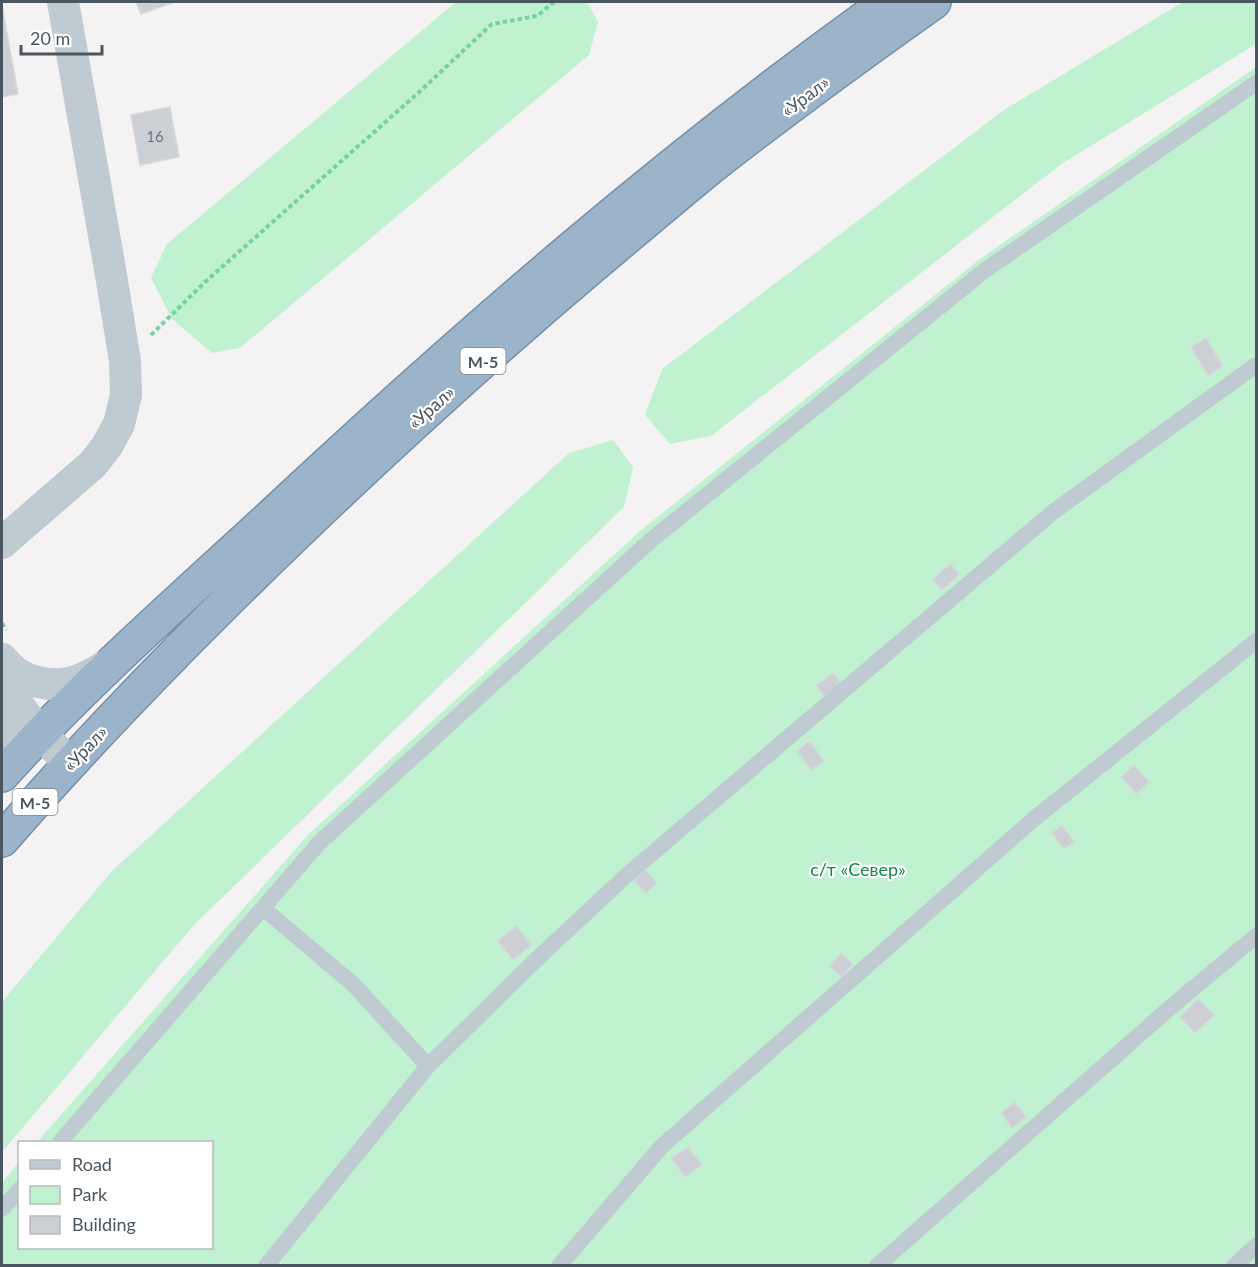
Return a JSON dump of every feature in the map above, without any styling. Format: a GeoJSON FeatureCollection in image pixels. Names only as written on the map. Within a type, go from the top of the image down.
{"type":"FeatureCollection","features":[{"type":"Feature","properties":{"kind":"highway","name":"«Урал»"},"geometry":{"type":"LineString","coordinates":[[2,775],[67,706],[112,663],[430,369],[526,286],[698,144],[887,2]]}},
{"type":"Feature","properties":{"kind":"highway","name":"«Урал»"},"geometry":{"type":"LineString","coordinates":[[2,840],[145,684],[223,605],[369,464],[451,389],[553,299],[710,168],[809,92],[934,2]]}},
{"type":"Feature","properties":{"kind":"street"},"geometry":{"type":"LineString","coordinates":[[2,543],[93,464],[107,446],[119,424],[126,395],[125,361],[63,2]]}},
{"type":"Feature","properties":{"kind":"street"},"geometry":{"type":"LineString","coordinates":[[2,660],[21,677],[48,684],[74,683],[112,663]]}},
{"type":"Feature","properties":{"kind":"street"},"geometry":{"type":"LineString","coordinates":[[2,683],[40,734],[70,764]]}},
{"type":"Feature","properties":{"kind":"street"},"geometry":{"type":"LineString","coordinates":[[2,721],[2,738]]}},
{"type":"Feature","properties":{"kind":"lane"},"geometry":{"type":"LineString","coordinates":[[62,1141],[320,842],[650,542],[984,271],[1257,83]]}},
{"type":"Feature","properties":{"kind":"lane"},"geometry":{"type":"LineString","coordinates":[[266,1266],[428,1066],[541,955],[628,874],[1035,527],[1257,365]]}},
{"type":"Feature","properties":{"kind":"lane"},"geometry":{"type":"LineString","coordinates":[[558,1266],[662,1146],[1035,818],[1257,641]]}},
{"type":"Feature","properties":{"kind":"lane"},"geometry":{"type":"LineString","coordinates":[[263,908],[354,985],[428,1066]]}},
{"type":"Feature","properties":{"kind":"lane"},"geometry":{"type":"LineString","coordinates":[[878,1266],[1172,1006],[1257,936]]}},
{"type":"Feature","properties":{"kind":"lane"},"geometry":{"type":"LineString","coordinates":[[2,1209],[18,1191]]}},
{"type":"Feature","properties":{"kind":"lane"},"geometry":{"type":"LineString","coordinates":[[1234,1266],[1257,1246]]}},
{"type":"Feature","properties":{"kind":"path"},"geometry":{"type":"LineString","coordinates":[[125,361],[205,282],[408,102],[492,24],[537,16],[554,2]]}},
{"type":"Feature","properties":{"kind":"green space"},"geometry":{"type":"Polygon","coordinates":[[[456,2],[587,2],[598,22],[589,55],[240,348],[212,353],[172,319],[151,278],[167,244],[456,2]]]}},
{"type":"Feature","properties":{"kind":"green space"},"geometry":{"type":"Polygon","coordinates":[[[1183,2],[1256,2],[1256,44],[1060,165],[711,436],[670,444],[645,415],[662,369],[1004,110],[1183,2]]]}},
{"type":"Feature","properties":{"kind":"green space","name":"с/т «Север»"},"geometry":{"type":"Polygon","coordinates":[[[1256,67],[1256,1265],[2,1266],[2,1183],[18,1163],[18,1249],[213,1249],[213,1141],[38,1141],[308,835],[640,531],[980,259],[1256,67]]]}},
{"type":"Feature","properties":{"kind":"green space"},"geometry":{"type":"Polygon","coordinates":[[[613,440],[633,467],[624,507],[193,926],[2,1152],[2,1002],[112,871],[569,453],[613,440]]]}},
{"type":"Feature","properties":{"kind":"building"},"geometry":{"type":"Polygon","coordinates":[[[136,2],[174,2],[141,14],[136,2]]]}},
{"type":"Feature","properties":{"kind":"building"},"geometry":{"type":"Polygon","coordinates":[[[2,6],[18,94],[2,97],[2,6]]]}},
{"type":"Feature","properties":{"kind":"building"},"geometry":{"type":"Polygon","coordinates":[[[170,107],[179,157],[140,165],[131,115],[170,107]]]}},
{"type":"Feature","properties":{"kind":"building"},"geometry":{"type":"Polygon","coordinates":[[[1206,338],[1223,366],[1208,376],[1191,347],[1206,338]]]}},
{"type":"Feature","properties":{"kind":"building"},"geometry":{"type":"Polygon","coordinates":[[[950,564],[960,574],[942,590],[933,580],[950,564]]]}},
{"type":"Feature","properties":{"kind":"building"},"geometry":{"type":"Polygon","coordinates":[[[833,673],[842,685],[825,697],[816,685],[833,673]]]}},
{"type":"Feature","properties":{"kind":"building"},"geometry":{"type":"Polygon","coordinates":[[[810,741],[824,761],[811,770],[797,751],[810,741]]]}},
{"type":"Feature","properties":{"kind":"building"},"geometry":{"type":"Polygon","coordinates":[[[1134,765],[1149,782],[1136,794],[1121,777],[1134,765]]]}},
{"type":"Feature","properties":{"kind":"building"},"geometry":{"type":"Polygon","coordinates":[[[1062,825],[1074,841],[1064,849],[1052,833],[1062,825]]]}},
{"type":"Feature","properties":{"kind":"building"},"geometry":{"type":"Polygon","coordinates":[[[645,870],[657,883],[646,893],[634,880],[645,870]]]}},
{"type":"Feature","properties":{"kind":"building"},"geometry":{"type":"Polygon","coordinates":[[[516,926],[532,945],[513,960],[498,941],[516,926]]]}},
{"type":"Feature","properties":{"kind":"building"},"geometry":{"type":"Polygon","coordinates":[[[841,953],[853,964],[842,977],[830,966],[841,953]]]}},
{"type":"Feature","properties":{"kind":"building"},"geometry":{"type":"Polygon","coordinates":[[[1198,999],[1214,1015],[1195,1033],[1180,1017],[1198,999]]]}},
{"type":"Feature","properties":{"kind":"building"},"geometry":{"type":"Polygon","coordinates":[[[1015,1102],[1026,1117],[1012,1128],[1001,1113],[1015,1102]]]}},
{"type":"Feature","properties":{"kind":"building"},"geometry":{"type":"Polygon","coordinates":[[[688,1147],[702,1165],[685,1177],[671,1158],[688,1147]]]}}]}
